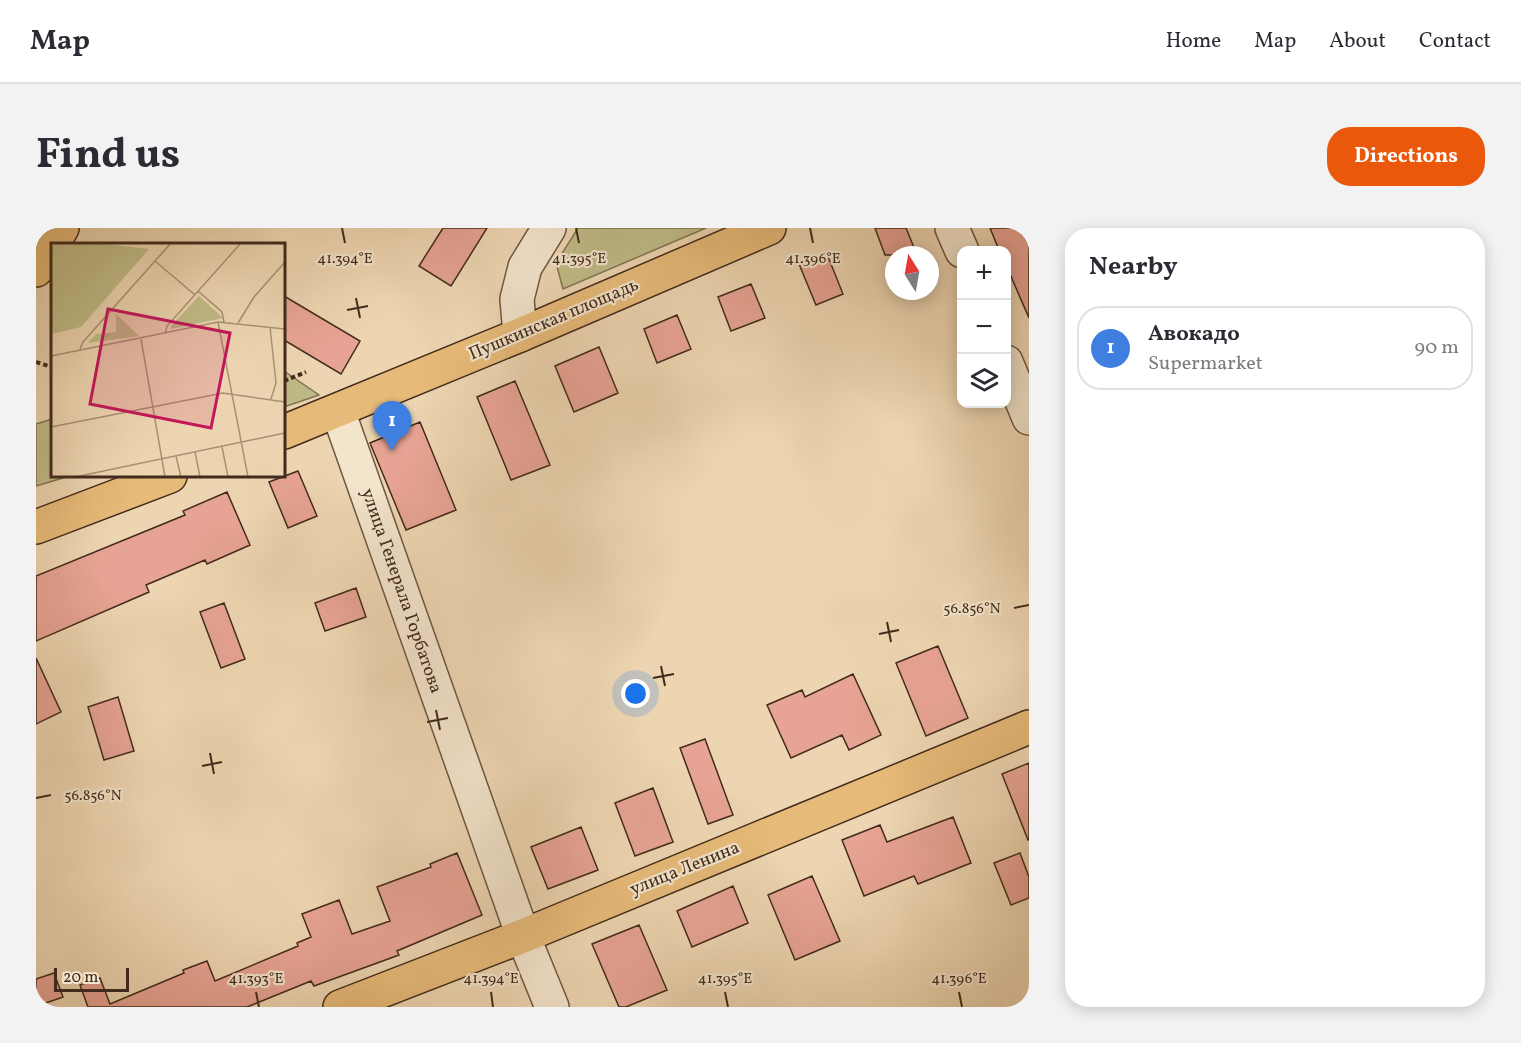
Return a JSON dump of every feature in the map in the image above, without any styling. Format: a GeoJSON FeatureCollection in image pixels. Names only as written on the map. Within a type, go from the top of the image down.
{"type":"FeatureCollection","features":[{"type":"Feature","properties":{"kind":"main road"},"geometry":{"type":"LineString","coordinates":[[53,243],[62,228]]}},
{"type":"Feature","properties":{"kind":"main road","name":"Пушкинская площадь"},"geometry":{"type":"LineString","coordinates":[[285,432],[520,335],[769,228]]}},
{"type":"Feature","properties":{"kind":"main road"},"geometry":{"type":"LineString","coordinates":[[36,270],[51,246]]}},
{"type":"Feature","properties":{"kind":"main road"},"geometry":{"type":"LineString","coordinates":[[36,527],[167,477]]}},
{"type":"Feature","properties":{"kind":"main road","name":"улица Ленина"},"geometry":{"type":"LineString","coordinates":[[339,1007],[523,936],[1029,727]]}},
{"type":"Feature","properties":{"kind":"street"},"geometry":{"type":"LineString","coordinates":[[520,335],[517,299],[525,267],[549,228]]}},
{"type":"Feature","properties":{"kind":"street"},"geometry":{"type":"LineString","coordinates":[[952,228],[960,246]]}},
{"type":"Feature","properties":{"kind":"street"},"geometry":{"type":"LineString","coordinates":[[1011,374],[1029,418]]}},
{"type":"Feature","properties":{"kind":"street","name":"улица Генерала Горбатова"},"geometry":{"type":"LineString","coordinates":[[338,411],[523,936],[552,1007]]}},
{"type":"Feature","properties":{"kind":"path"},"geometry":{"type":"LineString","coordinates":[[36,362],[51,367]]}},
{"type":"Feature","properties":{"kind":"path"},"geometry":{"type":"LineString","coordinates":[[285,381],[306,372]]}},
{"type":"Feature","properties":{"kind":"shaded area"},"geometry":{"type":"Polygon","coordinates":[[[578,228],[706,228],[563,289],[556,263],[578,228]]]}},
{"type":"Feature","properties":{"kind":"shaded area"},"geometry":{"type":"Polygon","coordinates":[[[285,372],[319,395],[285,407],[285,372]]]}},
{"type":"Feature","properties":{"kind":"shaded area"},"geometry":{"type":"Polygon","coordinates":[[[51,419],[51,477],[67,477],[36,486],[36,424],[51,419]]]}},
{"type":"Feature","properties":{"kind":"building"},"geometry":{"type":"Polygon","coordinates":[[[443,228],[487,228],[451,286],[419,266],[443,228]]]}},
{"type":"Feature","properties":{"kind":"building"},"geometry":{"type":"Polygon","coordinates":[[[875,228],[906,228],[913,246],[885,246],[885,255],[875,228]]]}},
{"type":"Feature","properties":{"kind":"building"},"geometry":{"type":"Polygon","coordinates":[[[990,228],[1029,228],[1029,318],[1011,277],[1011,246],[997,246],[990,228]]]}},
{"type":"Feature","properties":{"kind":"building"},"geometry":{"type":"Polygon","coordinates":[[[827,254],[843,294],[816,305],[799,264],[827,254]]]}},
{"type":"Feature","properties":{"kind":"building"},"geometry":{"type":"Polygon","coordinates":[[[751,284],[765,318],[731,331],[718,297],[751,284]]]}},
{"type":"Feature","properties":{"kind":"building"},"geometry":{"type":"Polygon","coordinates":[[[285,297],[360,341],[341,374],[285,341],[285,297]]]}},
{"type":"Feature","properties":{"kind":"building"},"geometry":{"type":"Polygon","coordinates":[[[677,315],[691,349],[657,363],[644,329],[677,315]]]}},
{"type":"Feature","properties":{"kind":"building"},"geometry":{"type":"Polygon","coordinates":[[[599,347],[618,393],[574,412],[555,366],[599,347]]]}},
{"type":"Feature","properties":{"kind":"building"},"geometry":{"type":"Polygon","coordinates":[[[515,381],[550,465],[511,480],[477,397],[515,381]]]}},
{"type":"Feature","properties":{"kind":"building"},"geometry":{"type":"Polygon","coordinates":[[[420,422],[456,510],[406,530],[370,443],[420,422]]]}},
{"type":"Feature","properties":{"kind":"building"},"geometry":{"type":"Polygon","coordinates":[[[298,471],[317,516],[288,528],[269,482],[298,471]]]}},
{"type":"Feature","properties":{"kind":"building"},"geometry":{"type":"Polygon","coordinates":[[[227,492],[250,545],[207,564],[205,560],[146,585],[149,592],[36,641],[36,576],[185,515],[183,511],[227,492]]]}},
{"type":"Feature","properties":{"kind":"building"},"geometry":{"type":"Polygon","coordinates":[[[356,588],[366,617],[325,631],[315,603],[356,588]]]}},
{"type":"Feature","properties":{"kind":"building"},"geometry":{"type":"Polygon","coordinates":[[[224,603],[245,659],[221,668],[200,612],[224,603]]]}},
{"type":"Feature","properties":{"kind":"building"},"geometry":{"type":"Polygon","coordinates":[[[938,646],[968,718],[926,736],[896,663],[938,646]]]}},
{"type":"Feature","properties":{"kind":"building"},"geometry":{"type":"Polygon","coordinates":[[[36,658],[61,712],[36,724],[36,658]]]}},
{"type":"Feature","properties":{"kind":"building"},"geometry":{"type":"Polygon","coordinates":[[[853,674],[881,735],[849,750],[842,735],[791,758],[767,705],[802,690],[805,697],[853,674]]]}},
{"type":"Feature","properties":{"kind":"building"},"geometry":{"type":"Polygon","coordinates":[[[118,697],[134,751],[104,760],[88,707],[118,697]]]}},
{"type":"Feature","properties":{"kind":"building"},"geometry":{"type":"Polygon","coordinates":[[[705,739],[733,815],[708,824],[680,748],[705,739]]]}},
{"type":"Feature","properties":{"kind":"building"},"geometry":{"type":"Polygon","coordinates":[[[1029,763],[1029,840],[1028,840],[1002,774],[1029,763]]]}},
{"type":"Feature","properties":{"kind":"building"},"geometry":{"type":"Polygon","coordinates":[[[653,788],[673,842],[635,856],[615,803],[653,788]]]}},
{"type":"Feature","properties":{"kind":"building"},"geometry":{"type":"Polygon","coordinates":[[[953,817],[971,863],[918,884],[914,876],[864,896],[842,840],[880,825],[887,842],[953,817]]]}},
{"type":"Feature","properties":{"kind":"building"},"geometry":{"type":"Polygon","coordinates":[[[581,827],[598,870],[548,889],[531,847],[581,827]]]}},
{"type":"Feature","properties":{"kind":"building"},"geometry":{"type":"Polygon","coordinates":[[[457,853],[482,915],[397,951],[399,955],[314,986],[311,981],[247,1007],[88,1007],[80,985],[100,978],[110,1004],[207,961],[215,981],[298,946],[297,943],[311,937],[302,914],[339,900],[352,934],[390,921],[377,887],[431,867],[430,864],[457,853]]]}},
{"type":"Feature","properties":{"kind":"building"},"geometry":{"type":"Polygon","coordinates":[[[1020,853],[1029,877],[1029,898],[1011,905],[994,863],[1020,853]]]}},
{"type":"Feature","properties":{"kind":"building"},"geometry":{"type":"Polygon","coordinates":[[[812,876],[840,941],[795,960],[768,895],[812,876]]]}},
{"type":"Feature","properties":{"kind":"building"},"geometry":{"type":"Polygon","coordinates":[[[733,886],[748,923],[692,947],[677,911],[733,886]]]}},
{"type":"Feature","properties":{"kind":"building"},"geometry":{"type":"Polygon","coordinates":[[[639,925],[667,990],[626,1007],[619,1007],[592,944],[639,925]]]}},
{"type":"Feature","properties":{"kind":"building"},"geometry":{"type":"Polygon","coordinates":[[[54,973],[63,997],[40,1005],[36,993],[36,979],[54,973]]]}},
{"type":"Feature","properties":{"kind":"place","name":"Авокадо"},"geometry":{"type":"Point","coordinates":[392,451]}}]}
